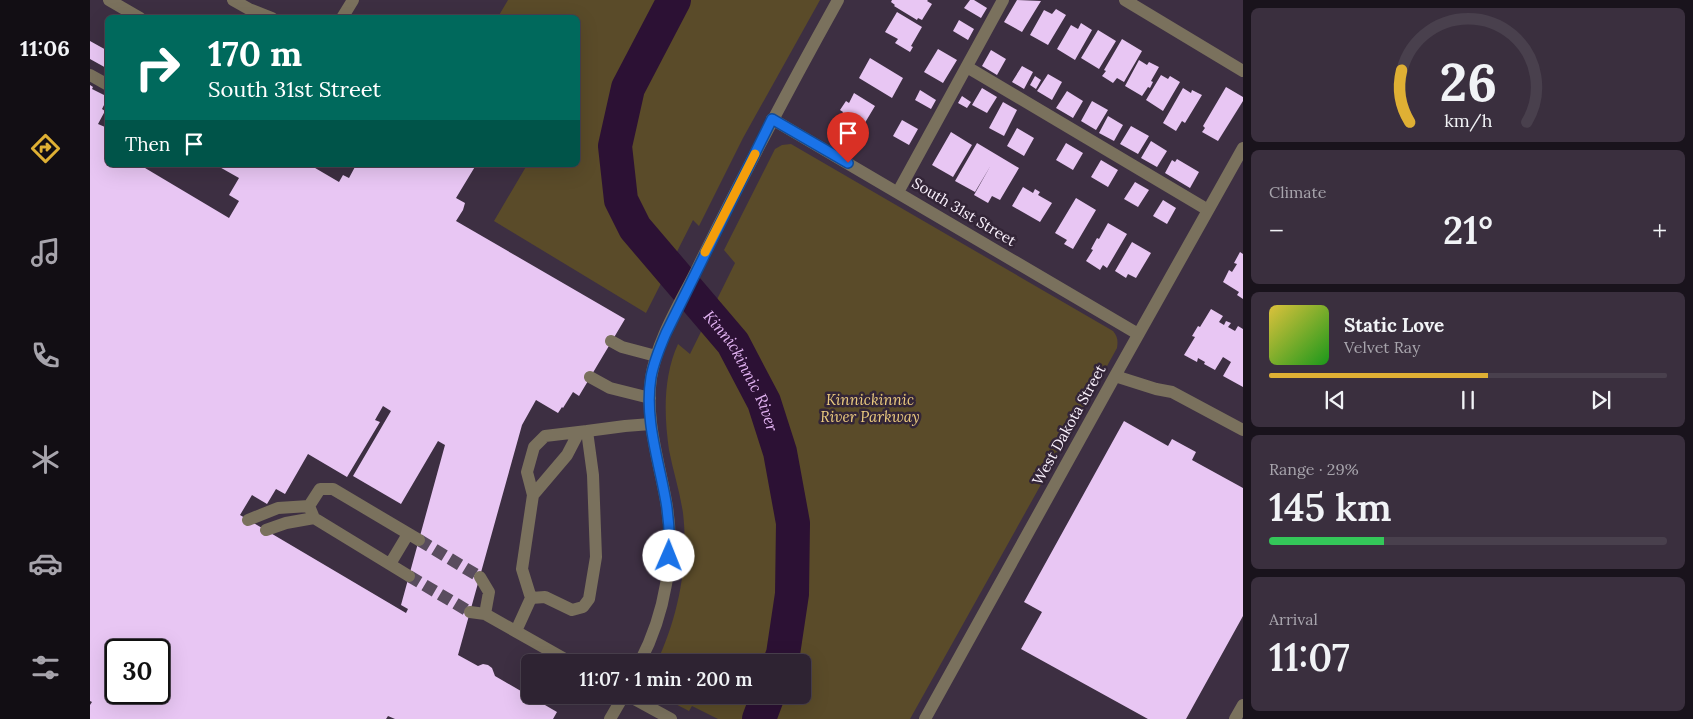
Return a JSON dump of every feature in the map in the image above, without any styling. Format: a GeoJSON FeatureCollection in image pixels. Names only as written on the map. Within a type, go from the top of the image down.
{"type":"FeatureCollection","features":[{"type":"Feature","properties":{"kind":"street"},"geometry":{"type":"LineString","coordinates":[[109,0],[135,15]]}},
{"type":"Feature","properties":{"kind":"street"},"geometry":{"type":"LineString","coordinates":[[233,0],[264,15]]}},
{"type":"Feature","properties":{"kind":"street"},"geometry":{"type":"LineString","coordinates":[[344,15],[353,0]]}},
{"type":"Feature","properties":{"kind":"street"},"geometry":{"type":"LineString","coordinates":[[643,654],[661,606],[668,574],[670,537],[666,503],[651,424],[651,378],[656,356],[712,238],[772,119],[838,0]]}},
{"type":"Feature","properties":{"kind":"street"},"geometry":{"type":"LineString","coordinates":[[898,192],[1003,0]]}},
{"type":"Feature","properties":{"kind":"street"},"geometry":{"type":"LineString","coordinates":[[1125,0],[1145,5],[1243,70]]}},
{"type":"Feature","properties":{"kind":"street"},"geometry":{"type":"LineString","coordinates":[[967,67],[1208,210]]}},
{"type":"Feature","properties":{"kind":"street"},"geometry":{"type":"LineString","coordinates":[[90,75],[105,83]]}},
{"type":"Feature","properties":{"kind":"street","name":"South 31st Street"},"geometry":{"type":"LineString","coordinates":[[772,119],[1138,334]]}},
{"type":"Feature","properties":{"kind":"street","name":"West Dakota Street"},"geometry":{"type":"LineString","coordinates":[[925,719],[1243,148]]}},
{"type":"Feature","properties":{"kind":"street"},"geometry":{"type":"LineString","coordinates":[[611,341],[622,347],[656,356]]}},
{"type":"Feature","properties":{"kind":"street"},"geometry":{"type":"LineString","coordinates":[[1115,376],[1172,392],[1243,430]]}},
{"type":"Feature","properties":{"kind":"street"},"geometry":{"type":"LineString","coordinates":[[590,377],[610,388],[650,398]]}},
{"type":"Feature","properties":{"kind":"street"},"geometry":{"type":"LineString","coordinates":[[516,632],[531,598],[522,569],[533,495],[528,472],[534,448],[545,436],[651,424]]}},
{"type":"Feature","properties":{"kind":"street"},"geometry":{"type":"LineString","coordinates":[[533,495],[567,455],[583,432]]}},
{"type":"Feature","properties":{"kind":"street"},"geometry":{"type":"LineString","coordinates":[[531,598],[545,597],[572,610],[583,607],[589,599],[596,557],[593,475],[583,432]]}},
{"type":"Feature","properties":{"kind":"street"},"geometry":{"type":"LineString","coordinates":[[309,506],[320,489],[334,489],[413,537],[390,564]]}},
{"type":"Feature","properties":{"kind":"street"},"geometry":{"type":"LineString","coordinates":[[309,506],[314,518],[409,576]]}},
{"type":"Feature","properties":{"kind":"street"},"geometry":{"type":"LineString","coordinates":[[248,520],[278,508],[309,506]]}},
{"type":"Feature","properties":{"kind":"street"},"geometry":{"type":"LineString","coordinates":[[266,530],[286,523],[314,518]]}},
{"type":"Feature","properties":{"kind":"street"},"geometry":{"type":"LineString","coordinates":[[480,577],[489,592],[485,614]]}},
{"type":"Feature","properties":{"kind":"street"},"geometry":{"type":"LineString","coordinates":[[470,612],[485,614],[556,654]]}},
{"type":"Feature","properties":{"kind":"street"},"geometry":{"type":"LineString","coordinates":[[610,719],[619,704]]}},
{"type":"Feature","properties":{"kind":"street"},"geometry":{"type":"LineString","coordinates":[[642,704],[671,719]]}},
{"type":"Feature","properties":{"kind":"street"},"geometry":{"type":"LineString","coordinates":[[1235,719],[1243,705]]}},
{"type":"Feature","properties":{"kind":"green space"},"geometry":{"type":"Polygon","coordinates":[[[508,0],[820,0],[743,138],[699,226],[693,220],[646,313],[494,221],[526,167],[580,167],[580,15],[499,15],[508,0]]]}},
{"type":"Feature","properties":{"kind":"green space","name":"Kinnickinnic River Parkway"},"geometry":{"type":"Polygon","coordinates":[[[791,144],[1113,331],[1117,339],[1117,348],[910,719],[718,719],[692,706],[689,711],[675,704],[811,704],[811,654],[660,654],[676,609],[683,571],[684,551],[683,513],[669,450],[666,423],[667,383],[673,357],[678,344],[690,354],[735,263],[724,250],[775,149],[782,145],[791,144]]]}},
{"type":"Feature","properties":{"kind":"building"},"geometry":{"type":"Polygon","coordinates":[[[892,0],[928,0],[932,4],[922,20],[918,18],[917,20],[894,6],[891,2],[892,0]]]}},
{"type":"Feature","properties":{"kind":"building"},"geometry":{"type":"Polygon","coordinates":[[[970,0],[974,0],[987,8],[981,18],[964,8],[970,0]]]}},
{"type":"Feature","properties":{"kind":"building"},"geometry":{"type":"Polygon","coordinates":[[[1017,0],[1041,1],[1022,32],[1004,22],[1017,0]]]}},
{"type":"Feature","properties":{"kind":"building"},"geometry":{"type":"Polygon","coordinates":[[[1056,9],[1066,15],[1048,45],[1030,35],[1044,10],[1052,14],[1056,9]]]}},
{"type":"Feature","properties":{"kind":"building"},"geometry":{"type":"Polygon","coordinates":[[[897,12],[922,27],[911,46],[913,47],[910,52],[895,43],[898,39],[885,32],[897,12]]]}},
{"type":"Feature","properties":{"kind":"building"},"geometry":{"type":"Polygon","coordinates":[[[959,20],[974,29],[968,40],[953,31],[959,20]]]}},
{"type":"Feature","properties":{"kind":"building"},"geometry":{"type":"Polygon","coordinates":[[[1081,23],[1092,30],[1075,60],[1057,49],[1071,25],[1078,29],[1081,23]]]}},
{"type":"Feature","properties":{"kind":"building"},"geometry":{"type":"Polygon","coordinates":[[[1098,30],[1116,41],[1099,69],[1081,58],[1098,30]]]}},
{"type":"Feature","properties":{"kind":"building"},"geometry":{"type":"Polygon","coordinates":[[[1122,39],[1142,51],[1124,82],[1117,78],[1113,83],[1102,76],[1122,39]]]}},
{"type":"Feature","properties":{"kind":"building"},"geometry":{"type":"Polygon","coordinates":[[[90,41],[105,49],[105,67],[90,59],[90,41]]]}},
{"type":"Feature","properties":{"kind":"building"},"geometry":{"type":"Polygon","coordinates":[[[938,49],[957,60],[943,83],[924,72],[938,49]]]}},
{"type":"Feature","properties":{"kind":"building"},"geometry":{"type":"Polygon","coordinates":[[[991,50],[1006,59],[997,75],[982,66],[991,50]]]}},
{"type":"Feature","properties":{"kind":"building"},"geometry":{"type":"Polygon","coordinates":[[[870,58],[903,78],[892,98],[859,78],[870,58]]]}},
{"type":"Feature","properties":{"kind":"building"},"geometry":{"type":"Polygon","coordinates":[[[1139,60],[1147,65],[1149,62],[1159,67],[1151,81],[1153,82],[1150,88],[1148,87],[1142,96],[1125,86],[1139,60]]]}},
{"type":"Feature","properties":{"kind":"building"},"geometry":{"type":"Polygon","coordinates":[[[1022,66],[1033,72],[1024,89],[1012,82],[1022,66]]]}},
{"type":"Feature","properties":{"kind":"building"},"geometry":{"type":"Polygon","coordinates":[[[1048,74],[1062,82],[1052,100],[1037,91],[1048,74]]]}},
{"type":"Feature","properties":{"kind":"building"},"geometry":{"type":"Polygon","coordinates":[[[1161,75],[1168,79],[1170,76],[1180,82],[1163,111],[1146,100],[1161,75]]]}},
{"type":"Feature","properties":{"kind":"building"},"geometry":{"type":"Polygon","coordinates":[[[1035,76],[1041,80],[1036,89],[1030,85],[1035,76]]]}},
{"type":"Feature","properties":{"kind":"building"},"geometry":{"type":"Polygon","coordinates":[[[90,85],[93,87],[92,89],[105,96],[105,103],[102,109],[105,111],[98,124],[105,127],[105,167],[143,167],[229,218],[239,201],[229,195],[239,178],[220,167],[313,167],[339,182],[343,175],[349,178],[355,167],[475,167],[456,198],[465,203],[456,221],[625,319],[579,396],[573,392],[558,413],[536,400],[522,425],[458,655],[478,666],[488,665],[492,668],[495,676],[521,691],[521,704],[543,704],[557,712],[553,719],[395,719],[388,716],[386,719],[90,719],[90,705],[92,702],[90,701],[90,85]],[[383,406],[375,420],[380,422],[347,477],[308,454],[285,494],[276,489],[267,504],[252,495],[240,515],[406,613],[408,609],[401,605],[445,445],[438,441],[401,504],[353,476],[391,411],[383,406]]]}},
{"type":"Feature","properties":{"kind":"building"},"geometry":{"type":"Polygon","coordinates":[[[1226,87],[1243,97],[1243,101],[1218,141],[1202,132],[1205,128],[1203,126],[1226,87]]]}},
{"type":"Feature","properties":{"kind":"building"},"geometry":{"type":"Polygon","coordinates":[[[982,88],[997,97],[987,113],[972,105],[982,88]]]}},
{"type":"Feature","properties":{"kind":"building"},"geometry":{"type":"Polygon","coordinates":[[[1183,88],[1191,93],[1192,90],[1202,95],[1185,123],[1182,121],[1176,131],[1163,123],[1183,88]]]}},
{"type":"Feature","properties":{"kind":"building"},"geometry":{"type":"Polygon","coordinates":[[[920,90],[936,100],[931,109],[915,100],[920,90]]]}},
{"type":"Feature","properties":{"kind":"building"},"geometry":{"type":"Polygon","coordinates":[[[1067,91],[1083,101],[1073,118],[1056,108],[1067,91]]]}},
{"type":"Feature","properties":{"kind":"building"},"geometry":{"type":"Polygon","coordinates":[[[854,93],[875,106],[860,131],[840,119],[843,112],[840,110],[846,101],[849,103],[854,93]]]}},
{"type":"Feature","properties":{"kind":"building"},"geometry":{"type":"Polygon","coordinates":[[[962,96],[971,102],[967,108],[958,103],[962,96]]]}},
{"type":"Feature","properties":{"kind":"building"},"geometry":{"type":"Polygon","coordinates":[[[1092,101],[1108,110],[1096,130],[1081,121],[1092,101]]]}},
{"type":"Feature","properties":{"kind":"building"},"geometry":{"type":"Polygon","coordinates":[[[1003,102],[1017,110],[1004,136],[989,128],[1003,102]]]}},
{"type":"Feature","properties":{"kind":"building"},"geometry":{"type":"Polygon","coordinates":[[[1108,116],[1123,125],[1114,141],[1099,133],[1108,116]]]}},
{"type":"Feature","properties":{"kind":"building"},"geometry":{"type":"Polygon","coordinates":[[[902,120],[918,129],[909,145],[893,136],[902,120]]]}},
{"type":"Feature","properties":{"kind":"building"},"geometry":{"type":"Polygon","coordinates":[[[1131,126],[1149,136],[1138,154],[1120,144],[1131,126]]]}},
{"type":"Feature","properties":{"kind":"building"},"geometry":{"type":"Polygon","coordinates":[[[1017,128],[1034,138],[1024,156],[1007,146],[1017,128]]]}},
{"type":"Feature","properties":{"kind":"building"},"geometry":{"type":"Polygon","coordinates":[[[951,132],[972,145],[953,177],[932,165],[951,132]]]}},
{"type":"Feature","properties":{"kind":"building"},"geometry":{"type":"Polygon","coordinates":[[[1151,141],[1167,151],[1157,167],[1141,158],[1151,141]]]}},
{"type":"Feature","properties":{"kind":"building"},"geometry":{"type":"Polygon","coordinates":[[[977,143],[1019,168],[1000,200],[992,196],[988,203],[974,195],[991,165],[975,192],[955,181],[977,143]]]}},
{"type":"Feature","properties":{"kind":"building"},"geometry":{"type":"Polygon","coordinates":[[[1066,143],[1083,153],[1073,170],[1056,160],[1066,143]]]}},
{"type":"Feature","properties":{"kind":"building"},"geometry":{"type":"Polygon","coordinates":[[[1177,159],[1199,172],[1190,188],[1165,173],[1172,160],[1175,162],[1177,159]]]}},
{"type":"Feature","properties":{"kind":"building"},"geometry":{"type":"Polygon","coordinates":[[[1101,160],[1118,170],[1108,187],[1091,177],[1101,160]]]}},
{"type":"Feature","properties":{"kind":"building"},"geometry":{"type":"Polygon","coordinates":[[[1135,182],[1149,190],[1138,207],[1124,199],[1135,182]]]}},
{"type":"Feature","properties":{"kind":"building"},"geometry":{"type":"Polygon","coordinates":[[[1023,187],[1033,193],[1035,189],[1040,192],[1038,195],[1052,203],[1040,222],[1012,206],[1023,187]]]}},
{"type":"Feature","properties":{"kind":"building"},"geometry":{"type":"Polygon","coordinates":[[[1076,198],[1096,210],[1073,249],[1064,244],[1067,240],[1055,233],[1076,198]]]}},
{"type":"Feature","properties":{"kind":"building"},"geometry":{"type":"Polygon","coordinates":[[[1163,200],[1176,208],[1167,224],[1153,216],[1163,200]]]}},
{"type":"Feature","properties":{"kind":"building"},"geometry":{"type":"Polygon","coordinates":[[[1108,223],[1127,234],[1107,268],[1103,265],[1100,270],[1086,261],[1093,250],[1091,249],[1097,238],[1099,239],[1108,223]]]}},
{"type":"Feature","properties":{"kind":"building"},"geometry":{"type":"Polygon","coordinates":[[[1132,242],[1151,253],[1136,278],[1128,274],[1126,278],[1115,271],[1132,242]]]}},
{"type":"Feature","properties":{"kind":"building"},"geometry":{"type":"Polygon","coordinates":[[[1240,252],[1243,254],[1243,299],[1237,295],[1239,292],[1223,282],[1229,270],[1232,272],[1237,264],[1234,263],[1240,252]]]}},
{"type":"Feature","properties":{"kind":"building"},"geometry":{"type":"Polygon","coordinates":[[[1211,309],[1223,316],[1219,322],[1224,325],[1226,321],[1231,323],[1228,327],[1235,331],[1238,326],[1243,329],[1243,387],[1223,376],[1231,362],[1223,357],[1215,370],[1198,358],[1197,362],[1184,355],[1195,337],[1192,336],[1211,309]]]}},
{"type":"Feature","properties":{"kind":"building"},"geometry":{"type":"Polygon","coordinates":[[[1124,421],[1168,446],[1172,439],[1196,452],[1192,460],[1243,488],[1243,616],[1186,719],[1148,719],[1021,649],[1042,612],[1024,602],[1124,421]]]}},
{"type":"Feature","properties":{"kind":"waterway","name":"Kinnickinnic River"},"geometry":{"type":"LineString","coordinates":[[674,0],[628,88],[615,146],[621,200],[635,228],[733,343],[764,402],[780,452],[793,523],[792,594],[783,654]]}},
{"type":"Feature","properties":{"kind":"waterway","name":"Kinnickinnic River"},"geometry":{"type":"LineString","coordinates":[[759,719],[765,704]]}},
{"type":"Feature","properties":{"kind":"tunnel"},"geometry":{"type":"LineString","coordinates":[[419,540],[480,577]]}},
{"type":"Feature","properties":{"kind":"tunnel"},"geometry":{"type":"LineString","coordinates":[[409,576],[470,612]]}},
{"type":"Feature","properties":{"kind":"slow traffic"},"geometry":{"type":"LineString","coordinates":[[705,252],[755,154]]}},
{"type":"Feature","properties":{"kind":"route"},"geometry":{"type":"LineString","coordinates":[[669,556],[670,537],[666,503],[654,445],[650,398],[651,378],[656,356],[666,333],[772,119],[848,163]]}}]}
